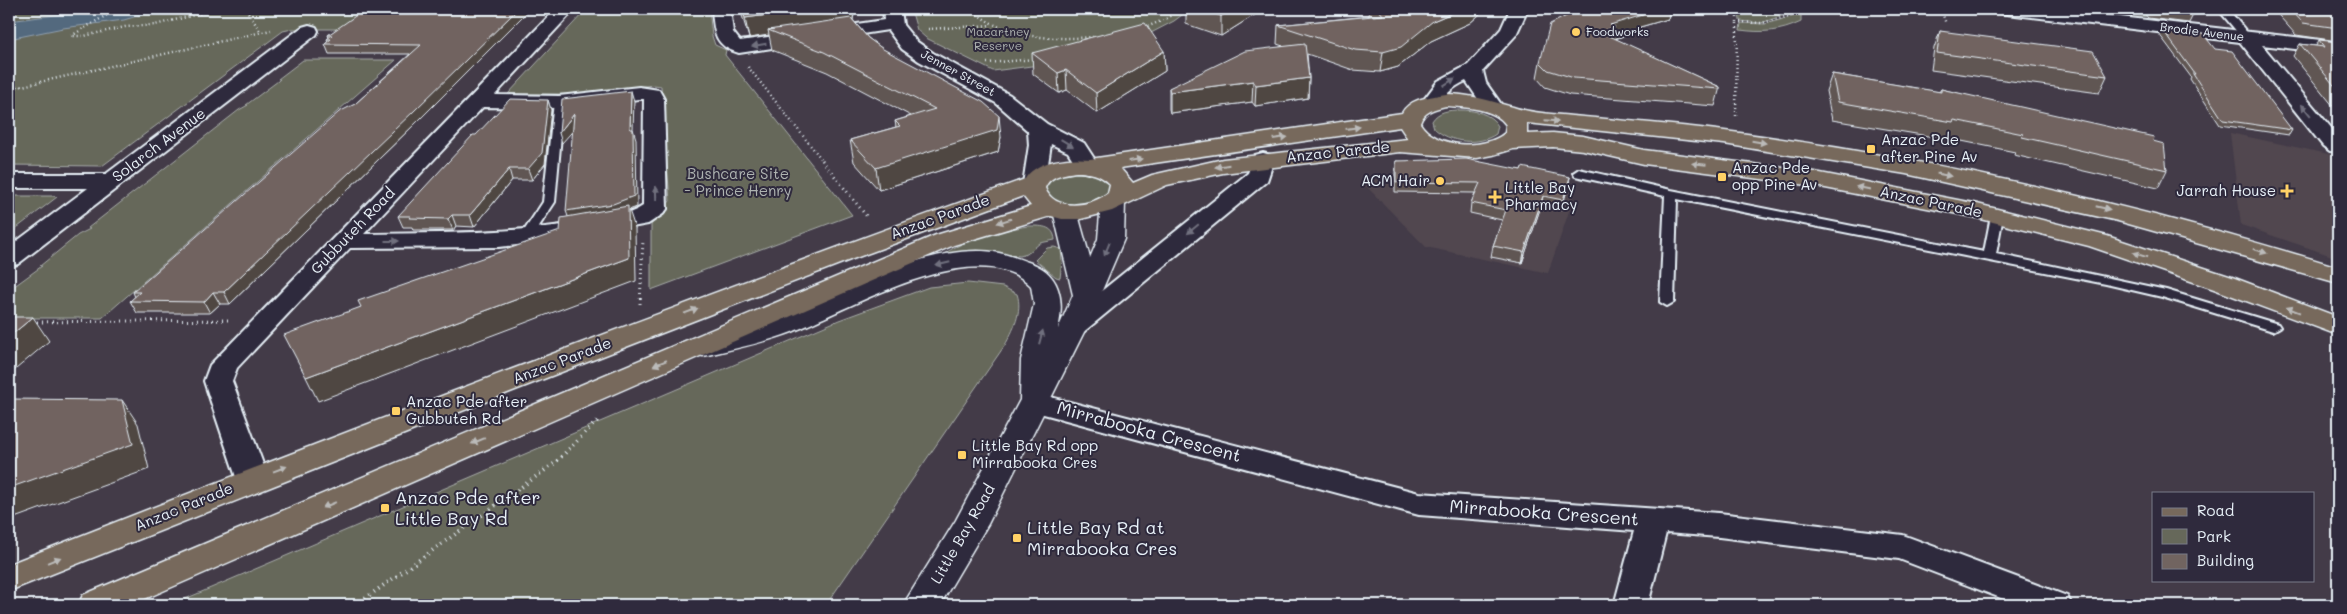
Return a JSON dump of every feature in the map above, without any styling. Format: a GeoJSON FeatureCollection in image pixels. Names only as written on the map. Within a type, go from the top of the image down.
{"type":"FeatureCollection","features":[{"type":"Feature","properties":{"kind":"main road","name":"Anzac Parade"},"geometry":{"type":"LineString","coordinates":[[1432,102],[1462,100],[1551,121],[1724,136],[1971,180],[2127,214],[2338,275]]}},
{"type":"Feature","properties":{"kind":"main road"},"geometry":{"type":"LineString","coordinates":[[1432,102],[1416,109],[1409,119],[1410,127],[1417,135],[1429,142],[1445,147]]}},
{"type":"Feature","properties":{"kind":"main road"},"geometry":{"type":"LineString","coordinates":[[1499,110],[1513,120],[1517,128],[1516,136],[1510,142]]}},
{"type":"Feature","properties":{"kind":"main road","name":"Anzac Parade"},"geometry":{"type":"LineString","coordinates":[[9,578],[253,480],[841,254],[1033,184],[1041,175],[1054,169],[1071,166],[1089,166],[1409,119]]}},
{"type":"Feature","properties":{"kind":"main road","name":"Anzac Parade"},"geometry":{"type":"LineString","coordinates":[[96,605],[945,240],[1005,220],[1058,209],[1092,210],[1160,180],[1182,174],[1263,160],[1400,145],[1479,150],[1496,148],[1510,142],[1553,140],[1583,143],[1644,157],[1815,179],[1997,216],[2098,241],[2153,259],[2338,327]]}},
{"type":"Feature","properties":{"kind":"main road"},"geometry":{"type":"LineString","coordinates":[[1089,166],[1106,170],[1118,178],[1122,188],[1115,199]]}},
{"type":"Feature","properties":{"kind":"main road"},"geometry":{"type":"LineString","coordinates":[[1033,184],[1032,191],[1035,198],[1058,209]]}},
{"type":"Feature","properties":{"kind":"street","name":"Gubbuteh Road"},"geometry":{"type":"LineString","coordinates":[[253,480],[218,381],[224,365],[566,9]]}},
{"type":"Feature","properties":{"kind":"street"},"geometry":{"type":"LineString","coordinates":[[721,9],[726,40],[730,45],[751,46],[895,23]]}},
{"type":"Feature","properties":{"kind":"street"},"geometry":{"type":"LineString","coordinates":[[1432,102],[1439,90],[1448,82],[1474,69],[1509,31],[1519,9]]}},
{"type":"Feature","properties":{"kind":"street","name":"Brodie Avenue"},"geometry":{"type":"LineString","coordinates":[[2007,9],[2338,48]]}},
{"type":"Feature","properties":{"kind":"street","name":"Jenner Street"},"geometry":{"type":"LineString","coordinates":[[895,23],[922,54],[1003,98],[1039,129],[1076,148],[1089,166]]}},
{"type":"Feature","properties":{"kind":"street","name":"Solarch Avenue"},"geometry":{"type":"LineString","coordinates":[[9,259],[309,31]]}},
{"type":"Feature","properties":{"kind":"street"},"geometry":{"type":"LineString","coordinates":[[2246,37],[2330,141],[2338,146]]}},
{"type":"Feature","properties":{"kind":"street"},"geometry":{"type":"LineString","coordinates":[[1474,69],[1476,83],[1499,110]]}},
{"type":"Feature","properties":{"kind":"street"},"geometry":{"type":"LineString","coordinates":[[343,241],[492,240],[526,237],[644,217],[653,212],[657,206],[653,95],[639,93],[559,102],[477,101]]}},
{"type":"Feature","properties":{"kind":"street"},"geometry":{"type":"LineString","coordinates":[[1033,184],[1040,146],[1039,129]]}},
{"type":"Feature","properties":{"kind":"street","name":"Little Bay Road"},"geometry":{"type":"LineString","coordinates":[[1072,328],[1259,176],[1263,160]]}},
{"type":"Feature","properties":{"kind":"street"},"geometry":{"type":"LineString","coordinates":[[9,181],[111,181]]}},
{"type":"Feature","properties":{"kind":"street","name":"Little Bay Road"},"geometry":{"type":"LineString","coordinates":[[920,605],[940,578],[972,524],[1072,328],[1111,240],[1115,199]]}},
{"type":"Feature","properties":{"kind":"street"},"geometry":{"type":"LineString","coordinates":[[1058,209],[1086,294]]}},
{"type":"Feature","properties":{"kind":"street"},"geometry":{"type":"LineString","coordinates":[[694,349],[772,330],[909,273],[957,261],[997,260],[1027,270],[1041,280],[1045,286],[1047,304],[1036,362],[1035,402]]}},
{"type":"Feature","properties":{"kind":"street","name":"Mirrabooka Crescent"},"geometry":{"type":"LineString","coordinates":[[1035,402],[1419,504],[1719,526],[1903,547],[2055,605]]}},
{"type":"Feature","properties":{"kind":"street"},"geometry":{"type":"LineString","coordinates":[[1631,605],[1653,521]]}},
{"type":"Feature","properties":{"kind":"lane"},"geometry":{"type":"LineString","coordinates":[[566,9],[628,9]]}},
{"type":"Feature","properties":{"kind":"lane"},"geometry":{"type":"LineString","coordinates":[[2223,9],[2246,37]]}},
{"type":"Feature","properties":{"kind":"lane"},"geometry":{"type":"LineString","coordinates":[[526,237],[548,202],[559,102]]}},
{"type":"Feature","properties":{"kind":"lane"},"geometry":{"type":"LineString","coordinates":[[1579,174],[2140,287],[2273,327]]}},
{"type":"Feature","properties":{"kind":"lane"},"geometry":{"type":"LineString","coordinates":[[1667,302],[1671,194]]}},
{"type":"Feature","properties":{"kind":"lane"},"geometry":{"type":"LineString","coordinates":[[1989,257],[1997,216]]}},
{"type":"Feature","properties":{"kind":"path"},"geometry":{"type":"LineString","coordinates":[[117,9],[70,36],[84,36],[125,27],[155,25],[218,9]]}},
{"type":"Feature","properties":{"kind":"path"},"geometry":{"type":"LineString","coordinates":[[9,89],[260,30],[246,9]]}},
{"type":"Feature","properties":{"kind":"path"},"geometry":{"type":"LineString","coordinates":[[971,9],[983,20],[994,25],[1040,36],[1101,37]]}},
{"type":"Feature","properties":{"kind":"path"},"geometry":{"type":"LineString","coordinates":[[1141,29],[1160,22],[1180,9]]}},
{"type":"Feature","properties":{"kind":"path"},"geometry":{"type":"LineString","coordinates":[[1736,120],[1737,9]]}},
{"type":"Feature","properties":{"kind":"path"},"geometry":{"type":"LineString","coordinates":[[1941,10],[1946,24]]}},
{"type":"Feature","properties":{"kind":"path"},"geometry":{"type":"LineString","coordinates":[[1737,22],[1762,23],[1808,11]]}},
{"type":"Feature","properties":{"kind":"path"},"geometry":{"type":"LineString","coordinates":[[970,25],[983,20]]}},
{"type":"Feature","properties":{"kind":"path"},"geometry":{"type":"LineString","coordinates":[[895,23],[934,28],[994,25]]}},
{"type":"Feature","properties":{"kind":"path"},"geometry":{"type":"LineString","coordinates":[[730,45],[868,218]]}},
{"type":"Feature","properties":{"kind":"path"},"geometry":{"type":"LineString","coordinates":[[958,73],[993,61],[1038,59]]}},
{"type":"Feature","properties":{"kind":"path"},"geometry":{"type":"LineString","coordinates":[[640,306],[644,217]]}},
{"type":"Feature","properties":{"kind":"path"},"geometry":{"type":"LineString","coordinates":[[29,322],[267,320]]}},
{"type":"Feature","properties":{"kind":"path"},"geometry":{"type":"LineString","coordinates":[[356,605],[555,463],[599,418]]}},
{"type":"Feature","properties":{"kind":"shaded area","name":"Jarrah House"},"geometry":{"type":"Polygon","coordinates":[[[2230,133],[2338,156],[2338,258],[2241,225],[2230,133]]]}},
{"type":"Feature","properties":{"kind":"shaded area"},"geometry":{"type":"Polygon","coordinates":[[[1413,170],[1510,176],[1576,191],[1548,273],[1426,247],[1362,182],[1413,170]]]}},
{"type":"Feature","properties":{"kind":"green space"},"geometry":{"type":"Polygon","coordinates":[[[9,9],[412,9],[346,29],[292,29],[283,31],[102,166],[9,165],[9,9]]]}},
{"type":"Feature","properties":{"kind":"green space","name":"Bushcare Site - Prince Henry"},"geometry":{"type":"Polygon","coordinates":[[[709,9],[715,45],[726,50],[725,55],[852,215],[651,290],[651,225],[670,201],[661,86],[654,85],[572,94],[508,94],[584,12],[709,9]]]}},
{"type":"Feature","properties":{"kind":"green space","name":"Macartney Reserve"},"geometry":{"type":"Polygon","coordinates":[[[911,9],[1190,9],[1174,21],[1151,33],[1039,65],[993,71],[926,38],[917,30],[911,9]]]}},
{"type":"Feature","properties":{"kind":"green space"},"geometry":{"type":"Polygon","coordinates":[[[1739,9],[1802,9],[1761,23],[1740,21],[1739,9]]]}},
{"type":"Feature","properties":{"kind":"green space"},"geometry":{"type":"Polygon","coordinates":[[[2074,9],[2151,9],[2158,18],[2074,9]]]}},
{"type":"Feature","properties":{"kind":"green space"},"geometry":{"type":"Polygon","coordinates":[[[1801,14],[1801,22],[1786,28],[1763,31],[1740,30],[1741,23],[1765,24],[1801,14]]]}},
{"type":"Feature","properties":{"kind":"green space"},"geometry":{"type":"Polygon","coordinates":[[[303,60],[396,60],[102,318],[9,318],[9,290],[42,266],[40,266],[78,235],[90,229],[88,228],[239,110],[248,105],[246,105],[303,60]]]}},
{"type":"Feature","properties":{"kind":"green space"},"geometry":{"type":"Polygon","coordinates":[[[1448,111],[1476,112],[1491,118],[1498,126],[1496,134],[1481,140],[1464,141],[1448,137],[1434,128],[1432,121],[1437,115],[1448,111]]]}},
{"type":"Feature","properties":{"kind":"green space"},"geometry":{"type":"Polygon","coordinates":[[[1084,170],[1109,179],[1112,189],[1099,200],[1092,203],[1077,205],[1052,202],[1042,185],[1051,176],[1084,170]]]}},
{"type":"Feature","properties":{"kind":"green space"},"geometry":{"type":"Polygon","coordinates":[[[9,196],[53,196],[57,197],[9,234],[9,196]]]}},
{"type":"Feature","properties":{"kind":"green space"},"geometry":{"type":"Polygon","coordinates":[[[1028,226],[1046,227],[1052,231],[1055,240],[1040,243],[1027,254],[1020,256],[983,252],[941,256],[972,240],[1028,226]]]}},
{"type":"Feature","properties":{"kind":"green space"},"geometry":{"type":"Polygon","coordinates":[[[1047,248],[1061,249],[1060,278],[1056,277],[1035,260],[1047,248]]]}},
{"type":"Feature","properties":{"kind":"green space"},"geometry":{"type":"Polygon","coordinates":[[[968,283],[1003,287],[1017,294],[1019,307],[1014,327],[1005,345],[826,605],[334,605],[315,603],[282,605],[171,605],[839,320],[929,287],[968,283]]]}},
{"type":"Feature","properties":{"kind":"water"},"geometry":{"type":"Polygon","coordinates":[[[122,9],[160,9],[124,20],[63,28],[9,39],[9,21],[71,13],[116,12],[122,9]]]}},
{"type":"Feature","properties":{"kind":"building"},"geometry":{"type":"Polygon","coordinates":[[[372,9],[518,9],[224,292],[213,292],[204,302],[130,301],[140,292],[133,292],[339,112],[355,104],[421,45],[325,44],[331,39],[327,39],[332,35],[328,35],[361,12],[372,9]]]}},
{"type":"Feature","properties":{"kind":"building"},"geometry":{"type":"Polygon","coordinates":[[[742,9],[814,9],[745,18],[742,9]]]}},
{"type":"Feature","properties":{"kind":"building"},"geometry":{"type":"Polygon","coordinates":[[[1198,9],[1234,9],[1221,16],[1198,9]]]}},
{"type":"Feature","properties":{"kind":"building"},"geometry":{"type":"Polygon","coordinates":[[[1378,9],[1461,9],[1433,21],[1401,47],[1383,52],[1355,50],[1278,25],[1383,15],[1378,9]]]}},
{"type":"Feature","properties":{"kind":"building"},"geometry":{"type":"Polygon","coordinates":[[[1581,9],[1653,9],[1638,13],[1643,15],[1610,25],[1615,27],[1601,32],[1720,87],[1720,89],[1574,78],[1548,70],[1540,62],[1550,24],[1581,9]]]}},
{"type":"Feature","properties":{"kind":"building"},"geometry":{"type":"Polygon","coordinates":[[[2290,9],[2338,9],[2338,28],[2303,23],[2290,9]]]}},
{"type":"Feature","properties":{"kind":"building"},"geometry":{"type":"Polygon","coordinates":[[[851,18],[868,38],[883,49],[983,102],[999,116],[997,130],[876,168],[850,140],[900,126],[895,121],[935,109],[824,52],[768,30],[851,18]]]}},
{"type":"Feature","properties":{"kind":"building"},"geometry":{"type":"Polygon","coordinates":[[[1145,23],[1164,51],[1096,93],[1066,70],[1058,73],[1032,53],[1145,23]]]}},
{"type":"Feature","properties":{"kind":"building"},"geometry":{"type":"Polygon","coordinates":[[[2162,29],[2203,34],[2215,49],[2232,51],[2292,130],[2223,120],[2193,74],[2195,74],[2162,29]]]}},
{"type":"Feature","properties":{"kind":"building"},"geometry":{"type":"Polygon","coordinates":[[[1940,31],[2093,51],[2107,76],[1937,53],[1940,31]]]}},
{"type":"Feature","properties":{"kind":"building"},"geometry":{"type":"Polygon","coordinates":[[[2319,40],[2338,42],[2338,90],[2300,44],[2324,47],[2319,40]]]}},
{"type":"Feature","properties":{"kind":"building"},"geometry":{"type":"Polygon","coordinates":[[[1305,44],[1309,78],[1256,85],[1253,81],[1170,92],[1169,88],[1245,51],[1305,44]]]}},
{"type":"Feature","properties":{"kind":"building"},"geometry":{"type":"Polygon","coordinates":[[[1832,74],[1941,92],[1941,89],[2154,137],[2153,141],[2164,144],[2167,170],[2022,137],[2023,134],[1954,120],[1953,122],[1838,102],[1832,74]]]}},
{"type":"Feature","properties":{"kind":"building"},"geometry":{"type":"Polygon","coordinates":[[[631,91],[630,129],[633,129],[634,196],[613,204],[566,211],[574,114],[559,133],[562,99],[631,91]]]}},
{"type":"Feature","properties":{"kind":"building"},"geometry":{"type":"Polygon","coordinates":[[[510,99],[548,100],[542,153],[528,169],[509,169],[470,215],[452,215],[448,219],[398,216],[473,135],[476,135],[510,99]]]}},
{"type":"Feature","properties":{"kind":"building"},"geometry":{"type":"Polygon","coordinates":[[[1466,159],[1521,170],[1522,167],[1570,177],[1563,200],[1543,196],[1524,252],[1493,246],[1506,210],[1471,203],[1480,183],[1396,182],[1396,161],[1466,159]]]}},
{"type":"Feature","properties":{"kind":"building"},"geometry":{"type":"Polygon","coordinates":[[[628,206],[629,258],[306,377],[284,335],[361,307],[358,301],[560,231],[561,218],[628,206]]]}},
{"type":"Feature","properties":{"kind":"building"},"geometry":{"type":"Polygon","coordinates":[[[9,317],[33,317],[9,337],[9,317]]]}},
{"type":"Feature","properties":{"kind":"building"},"geometry":{"type":"Polygon","coordinates":[[[9,399],[122,400],[133,444],[9,488],[9,399]]]}},
{"type":"Feature","properties":{"kind":"place","name":"Foodworks"},"geometry":{"type":"Point","coordinates":[1576,32]}},
{"type":"Feature","properties":{"kind":"place","name":"Anzac Pde after Pine Av"},"geometry":{"type":"Point","coordinates":[1871,149]}},
{"type":"Feature","properties":{"kind":"place","name":"Anzac Pde opp Pine Av"},"geometry":{"type":"Point","coordinates":[1722,177]}},
{"type":"Feature","properties":{"kind":"place","name":"ACM Hair"},"geometry":{"type":"Point","coordinates":[1440,181]}},
{"type":"Feature","properties":{"kind":"place","name":"Jarrah House"},"geometry":{"type":"Point","coordinates":[2287,191]}},
{"type":"Feature","properties":{"kind":"place","name":"Little Bay Pharmacy"},"geometry":{"type":"Point","coordinates":[1495,197]}},
{"type":"Feature","properties":{"kind":"place","name":"Anzac Pde after Gubbuteh Rd"},"geometry":{"type":"Point","coordinates":[396,411]}},
{"type":"Feature","properties":{"kind":"place","name":"Little Bay Rd opp Mirrabooka Cres"},"geometry":{"type":"Point","coordinates":[962,455]}},
{"type":"Feature","properties":{"kind":"place","name":"Anzac Pde after Little Bay Rd"},"geometry":{"type":"Point","coordinates":[385,508]}},
{"type":"Feature","properties":{"kind":"place","name":"Little Bay Rd at Mirrabooka Cres"},"geometry":{"type":"Point","coordinates":[1017,538]}}]}
